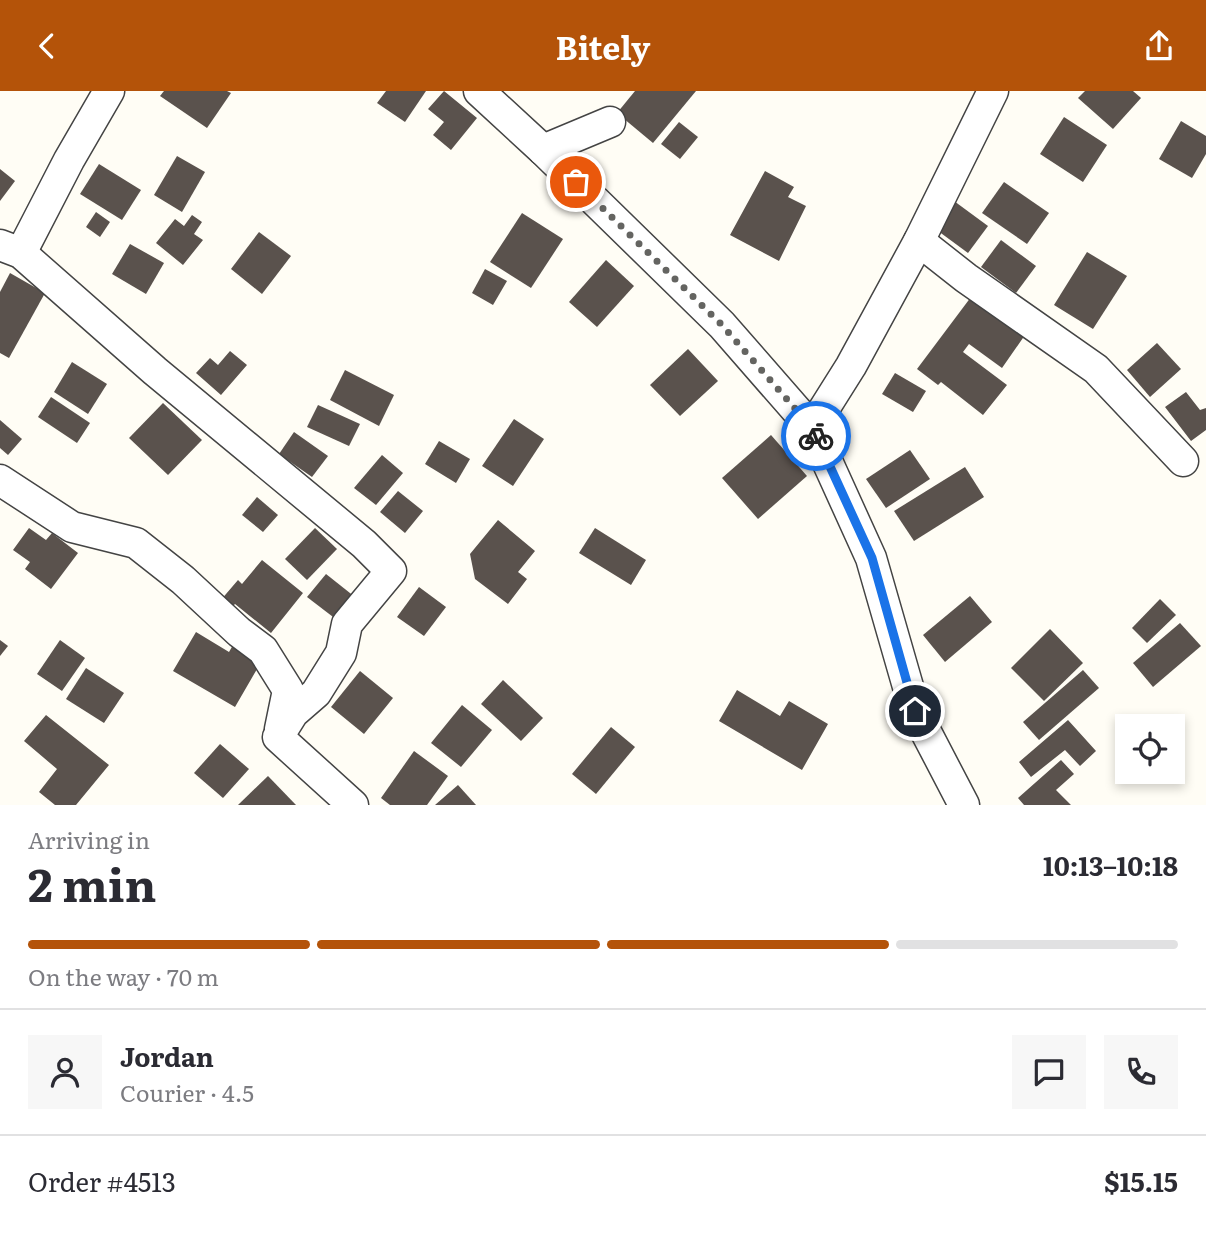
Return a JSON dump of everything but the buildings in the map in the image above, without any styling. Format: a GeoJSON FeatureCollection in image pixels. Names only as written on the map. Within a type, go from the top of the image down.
{"type":"FeatureCollection","features":[{"type":"Feature","properties":{"kind":"street"},"geometry":{"type":"LineString","coordinates":[[109,91],[69,160],[11,249],[364,544],[391,571],[347,624],[341,653],[316,693],[293,713],[278,737]]}},
{"type":"Feature","properties":{"kind":"street"},"geometry":{"type":"LineString","coordinates":[[479,91],[722,325],[812,428],[872,558],[915,711],[964,805]]}},
{"type":"Feature","properties":{"kind":"street"},"geometry":{"type":"LineString","coordinates":[[812,428],[851,366],[919,241],[993,91]]}},
{"type":"Feature","properties":{"kind":"street"},"geometry":{"type":"LineString","coordinates":[[543,150],[610,123]]}},
{"type":"Feature","properties":{"kind":"street"},"geometry":{"type":"LineString","coordinates":[[919,241],[966,278],[1096,369],[1183,461]]}},
{"type":"Feature","properties":{"kind":"street"},"geometry":{"type":"LineString","coordinates":[[0,480],[72,527],[136,543],[263,650],[288,690],[278,737]]}},
{"type":"Feature","properties":{"kind":"street"},"geometry":{"type":"LineString","coordinates":[[278,737],[354,805]]}},
{"type":"Feature","properties":{"kind":"way so far"},"geometry":{"type":"LineString","coordinates":[[576,182],[722,325],[812,428],[816,436]]}},
{"type":"Feature","properties":{"kind":"route"},"geometry":{"type":"LineString","coordinates":[[816,436],[872,558],[915,711]]}}]}
